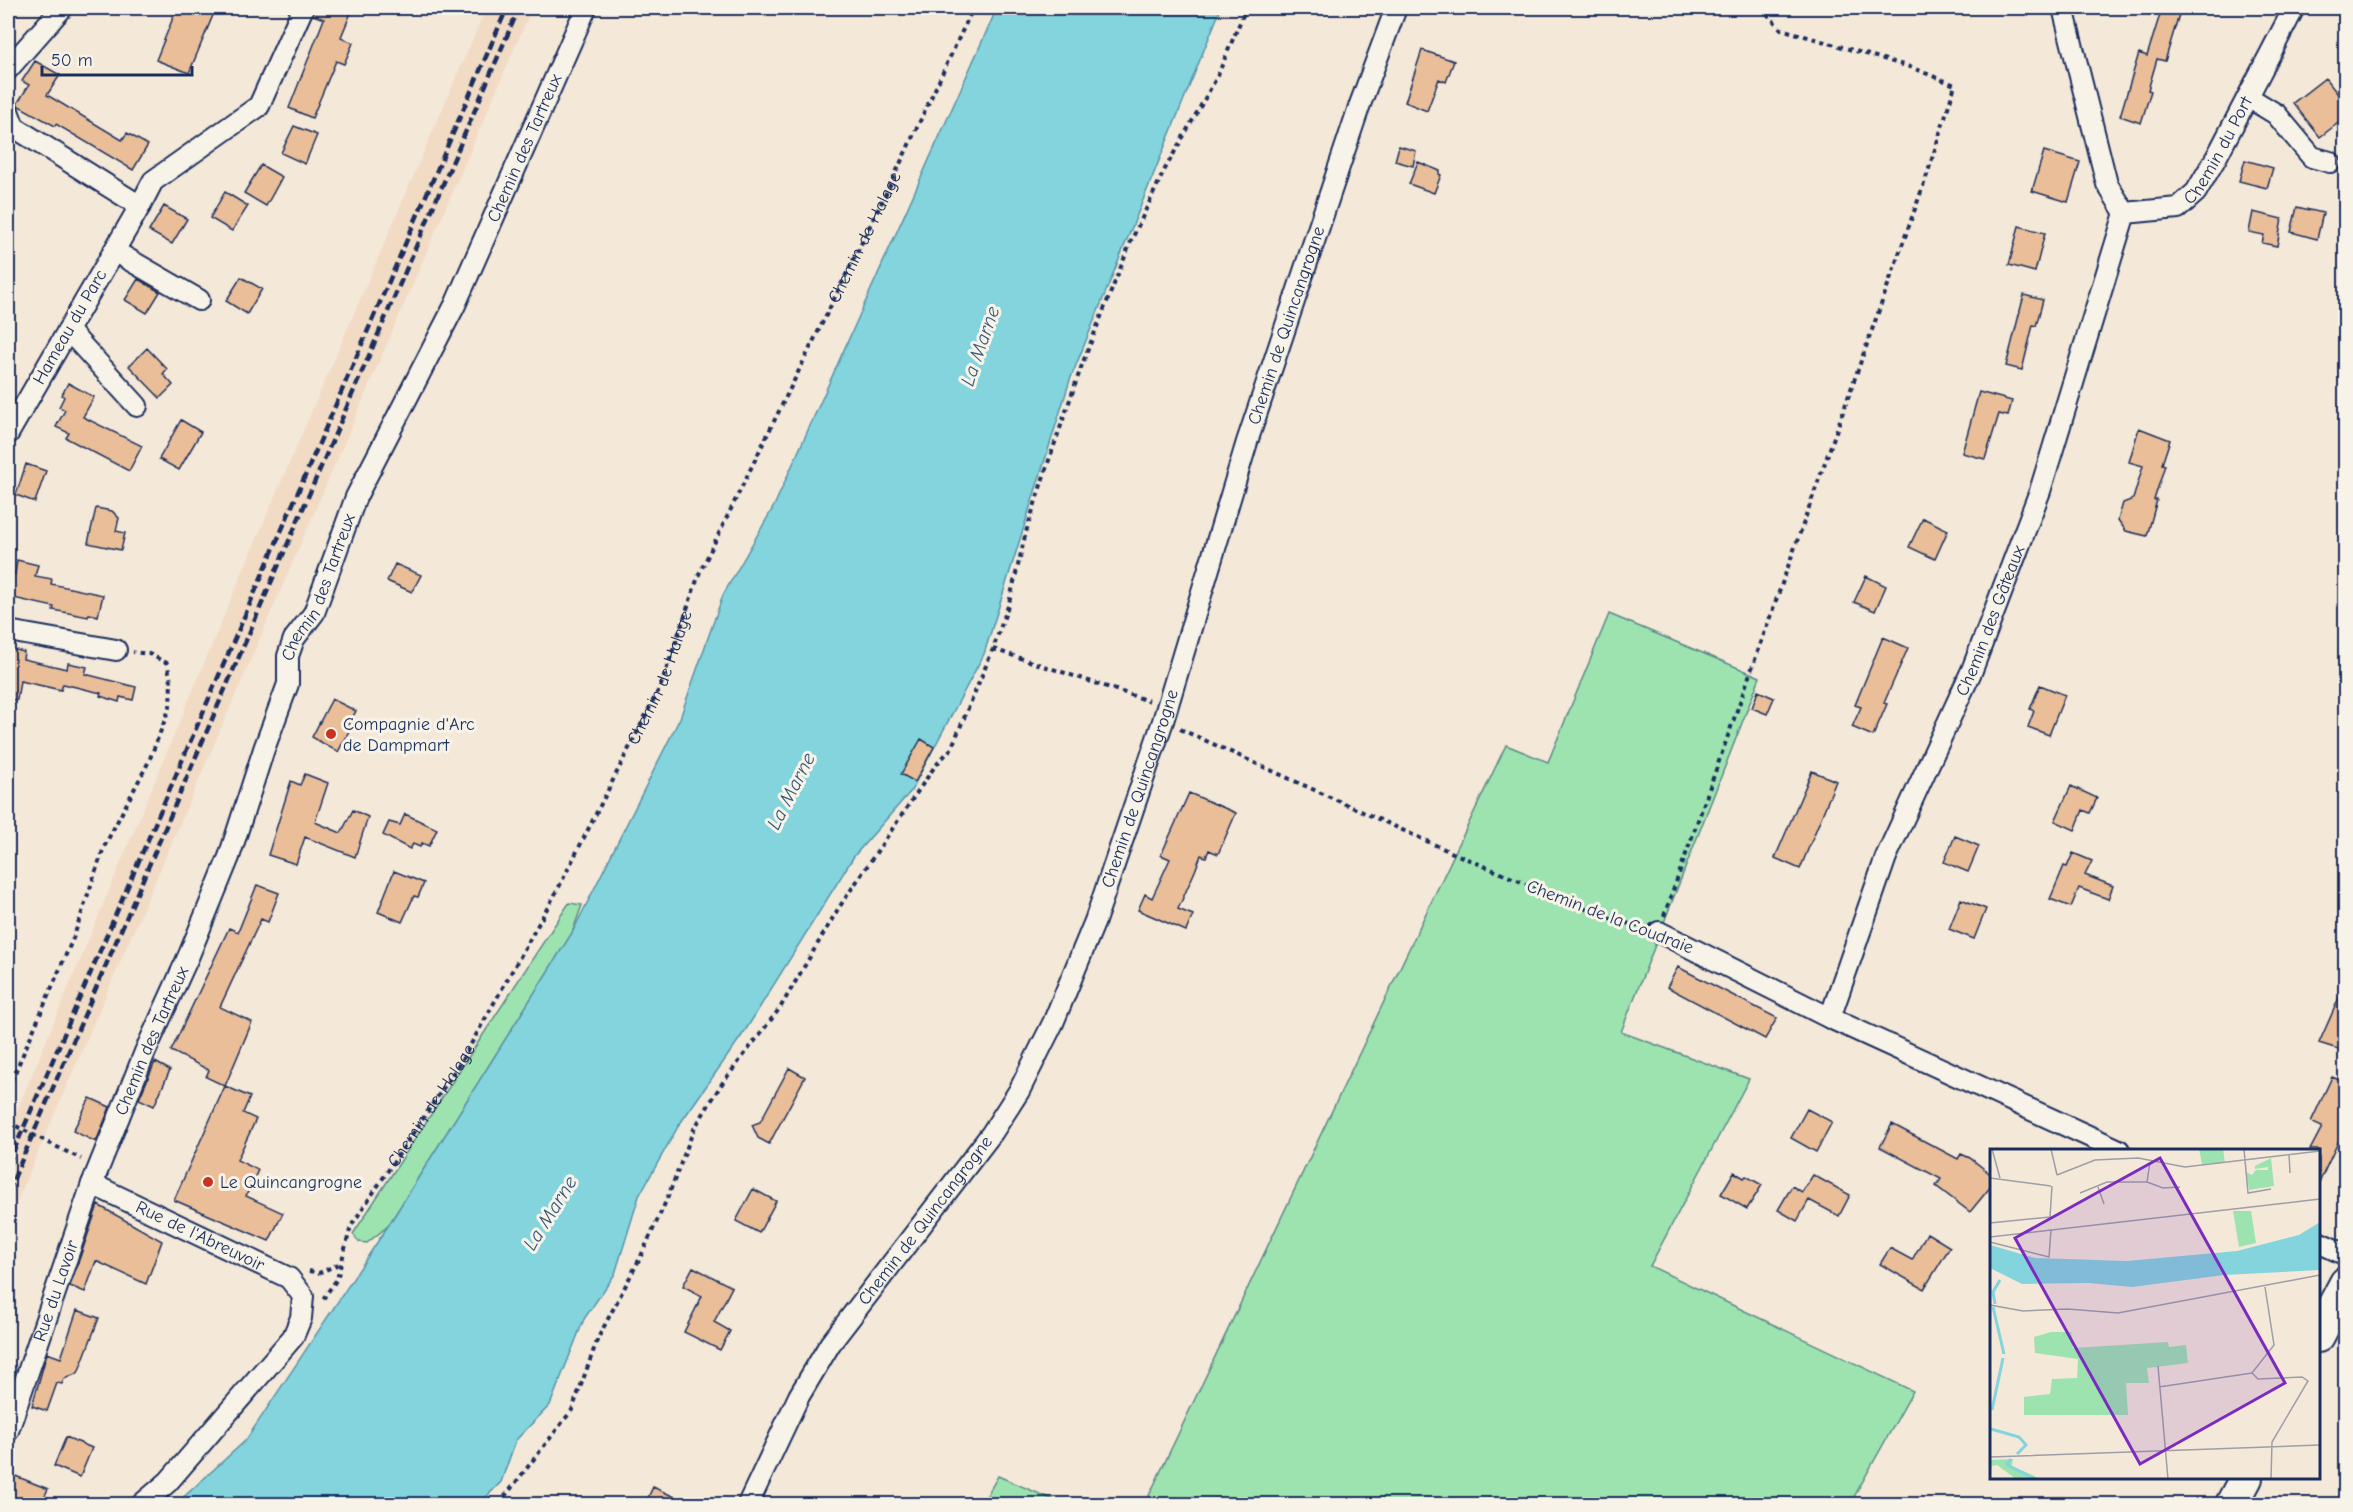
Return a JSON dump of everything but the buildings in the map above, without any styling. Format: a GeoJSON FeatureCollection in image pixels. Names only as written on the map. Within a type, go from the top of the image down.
{"type":"FeatureCollection","features":[{"type":"Feature","properties":{"kind":"main road"},"geometry":{"type":"LineString","coordinates":[[2320,1334],[2346,1283]]}},
{"type":"Feature","properties":{"kind":"main road"},"geometry":{"type":"LineString","coordinates":[[2232,1504],[2245,1479]]}},
{"type":"Feature","properties":{"kind":"street"},"geometry":{"type":"LineString","coordinates":[[8,69],[62,8]]}},
{"type":"Feature","properties":{"kind":"street","name":"Hameau du Parc"},"geometry":{"type":"LineString","coordinates":[[8,434],[153,181],[259,106],[303,8]]}},
{"type":"Feature","properties":{"kind":"street","name":"Chemin des Tartreux"},"geometry":{"type":"LineString","coordinates":[[92,1184],[145,1052],[189,955],[229,856],[288,684],[288,656],[294,639],[314,614],[356,497],[455,305],[586,8]]}},
{"type":"Feature","properties":{"kind":"street","name":"Chemin de Quincangrogne"},"geometry":{"type":"LineString","coordinates":[[748,1504],[795,1403],[830,1344],[992,1133],[1019,1091],[1053,1023],[1095,921],[1165,714],[1247,442],[1359,107],[1396,8]]}},
{"type":"Feature","properties":{"kind":"street"},"geometry":{"type":"LineString","coordinates":[[2063,8],[2107,184],[2125,213]]}},
{"type":"Feature","properties":{"kind":"street","name":"Chemin du Port"},"geometry":{"type":"LineString","coordinates":[[2125,213],[2178,208],[2196,192],[2294,8]]}},
{"type":"Feature","properties":{"kind":"street"},"geometry":{"type":"LineString","coordinates":[[2248,97],[2276,114],[2312,157],[2330,162]]}},
{"type":"Feature","properties":{"kind":"street"},"geometry":{"type":"LineString","coordinates":[[8,111],[14,126],[140,206]]}},
{"type":"Feature","properties":{"kind":"street","name":"Chemin des Gâteaux"},"geometry":{"type":"LineString","coordinates":[[1830,1018],[1886,857],[1972,670],[2040,490],[2125,213]]}},
{"type":"Feature","properties":{"kind":"street","name":"Hameau du Parc"},"geometry":{"type":"LineString","coordinates":[[114,251],[199,300]]}},
{"type":"Feature","properties":{"kind":"street"},"geometry":{"type":"LineString","coordinates":[[68,330],[137,406]]}},
{"type":"Feature","properties":{"kind":"street"},"geometry":{"type":"LineString","coordinates":[[8,631],[116,650]]}},
{"type":"Feature","properties":{"kind":"street","name":"Chemin de la Coudraie"},"geometry":{"type":"LineString","coordinates":[[1659,932],[1830,1018],[2117,1149]]}},
{"type":"Feature","properties":{"kind":"street","name":"Rue de l'Abreuvoir"},"geometry":{"type":"LineString","coordinates":[[92,1184],[289,1278],[303,1296],[302,1318]]}},
{"type":"Feature","properties":{"kind":"street","name":"Rue du Lavoir"},"geometry":{"type":"LineString","coordinates":[[8,1431],[92,1184]]}},
{"type":"Feature","properties":{"kind":"street"},"geometry":{"type":"LineString","coordinates":[[2320,1242],[2346,1255]]}},
{"type":"Feature","properties":{"kind":"street"},"geometry":{"type":"LineString","coordinates":[[142,1504],[168,1482],[293,1337],[302,1318]]}},
{"type":"Feature","properties":{"kind":"path","name":"Chemin de Halage"},"geometry":{"type":"LineString","coordinates":[[302,1318],[312,1316],[337,1279],[351,1226],[462,1060],[558,889],[661,685],[699,574],[892,181],[973,8]]}},
{"type":"Feature","properties":{"kind":"path"},"geometry":{"type":"LineString","coordinates":[[499,1504],[572,1410],[598,1338],[667,1199],[694,1129],[721,1085],[780,1008],[838,909],[875,853],[935,766],[951,749],[993,649],[1009,603],[1037,499],[1087,353],[1132,239],[1165,169],[1217,77],[1246,8]]}},
{"type":"Feature","properties":{"kind":"path"},"geometry":{"type":"LineString","coordinates":[[1659,932],[1923,186],[1955,85],[1910,67],[1781,29],[1768,15],[1766,8]]}},
{"type":"Feature","properties":{"kind":"path","name":"Chemin de la Coudraie"},"geometry":{"type":"LineString","coordinates":[[993,649],[1165,714],[1453,853],[1607,918],[1659,932]]}},
{"type":"Feature","properties":{"kind":"path"},"geometry":{"type":"LineString","coordinates":[[8,1089],[74,936],[104,847],[149,761],[170,707],[171,681],[167,663],[149,654],[116,650]]}},
{"type":"Feature","properties":{"kind":"path"},"geometry":{"type":"LineString","coordinates":[[8,1122],[42,1139]]}},
{"type":"Feature","properties":{"kind":"shaded area"},"geometry":{"type":"Polygon","coordinates":[[[486,8],[532,8],[8,1222],[8,1132],[244,568],[486,8]]]}},
{"type":"Feature","properties":{"kind":"green space"},"geometry":{"type":"Polygon","coordinates":[[[1609,614],[1760,677],[1621,1032],[1749,1079],[1650,1266],[1913,1391],[1850,1504],[1145,1504],[1506,745],[1548,762],[1609,614]]]}},
{"type":"Feature","properties":{"kind":"green space"},"geometry":{"type":"Polygon","coordinates":[[[569,903],[582,905],[572,933],[388,1226],[367,1243],[359,1242],[353,1234],[569,903]]]}},
{"type":"Feature","properties":{"kind":"green space"},"geometry":{"type":"Polygon","coordinates":[[[998,1476],[1063,1504],[982,1504],[998,1476]]]}},
{"type":"Feature","properties":{"kind":"water","name":"La Marne"},"geometry":{"type":"Polygon","coordinates":[[[997,8],[1221,8],[1070,380],[984,654],[911,791],[854,856],[745,1031],[679,1125],[639,1196],[615,1274],[584,1319],[550,1405],[516,1440],[501,1482],[479,1504],[176,1504],[246,1440],[388,1226],[572,933],[680,718],[723,595],[774,506],[997,8]]]}},
{"type":"Feature","properties":{"kind":"railway"},"geometry":{"type":"LineString","coordinates":[[8,1164],[507,8]]}},
{"type":"Feature","properties":{"kind":"railway"},"geometry":{"type":"LineString","coordinates":[[8,1192],[519,8]]}},
{"type":"Feature","properties":{"kind":"place","name":"Compagnie d'Arc de Dampmart"},"geometry":{"type":"Point","coordinates":[331,734]}},
{"type":"Feature","properties":{"kind":"place","name":"Le Quincangrogne"},"geometry":{"type":"Point","coordinates":[208,1182]}}]}
